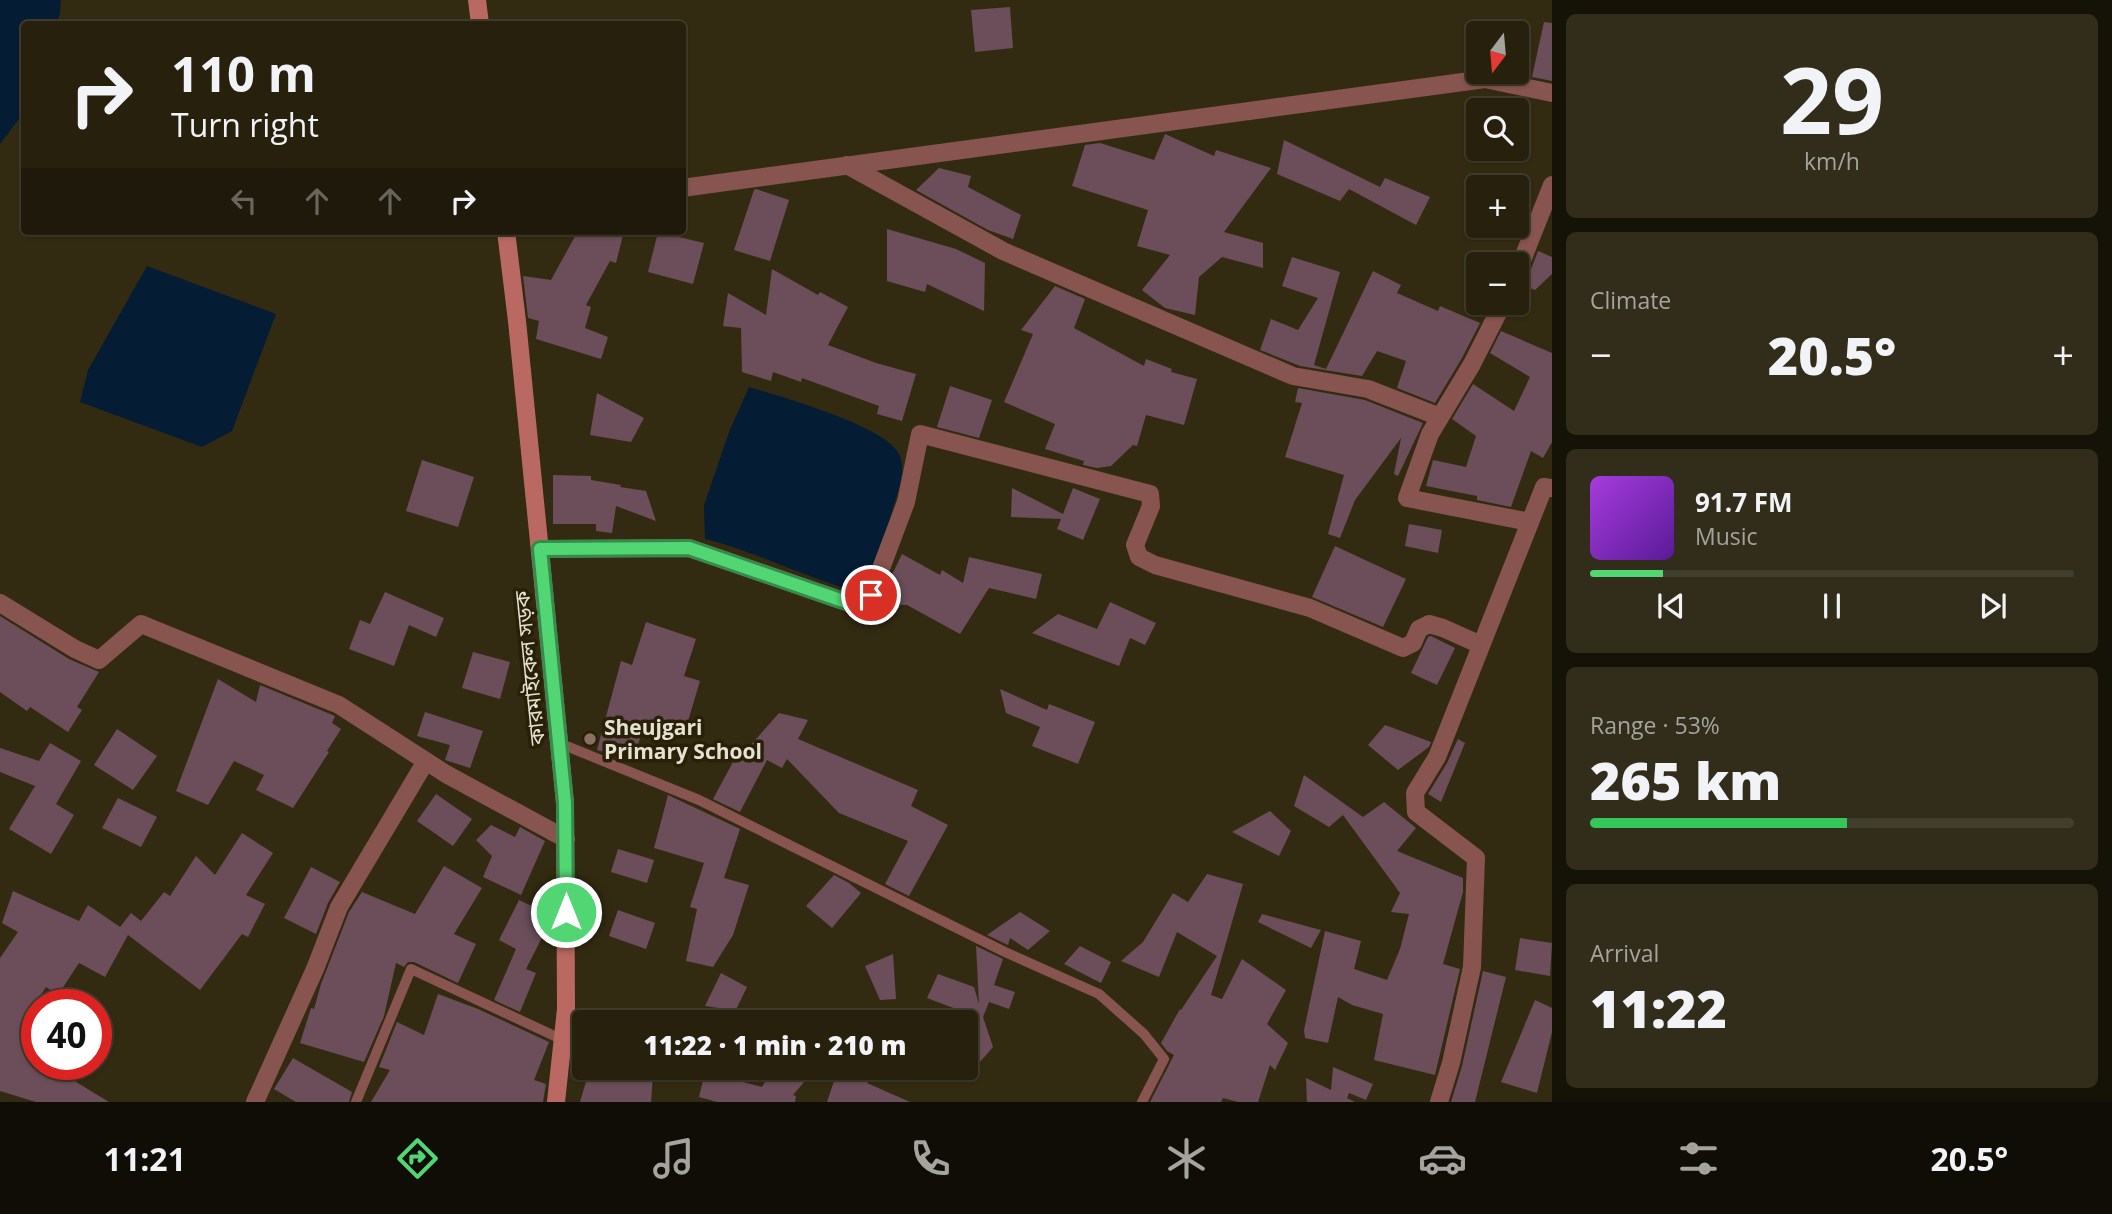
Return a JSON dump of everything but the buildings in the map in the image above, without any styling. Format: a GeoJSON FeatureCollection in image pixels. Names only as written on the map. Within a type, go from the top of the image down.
{"type":"FeatureCollection","features":[{"type":"Feature","properties":{"kind":"street"},"geometry":{"type":"LineString","coordinates":[[477,0],[480,21]]}},
{"type":"Feature","properties":{"kind":"street"},"geometry":{"type":"LineString","coordinates":[[686,187],[1485,79],[1552,93]]}},
{"type":"Feature","properties":{"kind":"street"},"geometry":{"type":"LineString","coordinates":[[847,165],[1003,251],[1293,376],[1368,389],[1440,417]]}},
{"type":"Feature","properties":{"kind":"street"},"geometry":{"type":"LineString","coordinates":[[1525,252],[1552,185]]}},
{"type":"Feature","properties":{"kind":"street","name":"কারমাইকেল সড়ক"},"geometry":{"type":"LineString","coordinates":[[506,235],[565,803],[566,1009],[556,1102]]}},
{"type":"Feature","properties":{"kind":"street"},"geometry":{"type":"LineString","coordinates":[[1497,315],[1430,434],[1407,498],[1530,522]]}},
{"type":"Feature","properties":{"kind":"street"},"geometry":{"type":"LineString","coordinates":[[540,549],[689,548],[849,603],[860,603],[871,595],[906,502],[920,434],[1150,494],[1151,506],[1135,545],[1139,557],[1155,565],[1310,608],[1403,648],[1413,643],[1419,629],[1429,624],[1481,645]]}},
{"type":"Feature","properties":{"kind":"street"},"geometry":{"type":"LineString","coordinates":[[1439,1102],[1451,1063],[1472,967],[1476,858],[1416,812],[1415,793],[1437,757],[1544,487],[1552,488]]}},
{"type":"Feature","properties":{"kind":"street"},"geometry":{"type":"LineString","coordinates":[[0,603],[75,649],[99,660],[141,624],[339,705],[446,774],[566,839]]}},
{"type":"Feature","properties":{"kind":"street"},"geometry":{"type":"LineString","coordinates":[[255,1102],[310,980],[339,907],[426,761]]}},
{"type":"Feature","properties":{"kind":"lane"},"geometry":{"type":"LineString","coordinates":[[559,743],[699,800],[1004,952],[1099,994],[1144,1034],[1164,1059],[1142,1102]]}},
{"type":"Feature","properties":{"kind":"lane"},"geometry":{"type":"LineString","coordinates":[[356,1102],[411,969],[563,1040]]}},
{"type":"Feature","properties":{"kind":"water"},"geometry":{"type":"Polygon","coordinates":[[[0,0],[61,0],[57,21],[21,21],[21,113],[0,144],[0,0]]]}},
{"type":"Feature","properties":{"kind":"water"},"geometry":{"type":"Polygon","coordinates":[[[147,266],[276,314],[232,431],[202,447],[80,402],[88,370],[147,266]]]}},
{"type":"Feature","properties":{"kind":"water"},"geometry":{"type":"Polygon","coordinates":[[[749,387],[854,423],[890,443],[899,454],[901,477],[881,555],[870,579],[855,591],[705,539],[704,505],[729,432],[749,387]]]}},
{"type":"Feature","properties":{"kind":"place","name":"Sheujgari Primary School"},"geometry":{"type":"Point","coordinates":[590,739]}},
{"type":"Feature","properties":{"kind":"route"},"geometry":{"type":"LineString","coordinates":[[566,912],[565,803],[540,549],[689,548],[849,603],[860,603],[871,595]]}}]}
